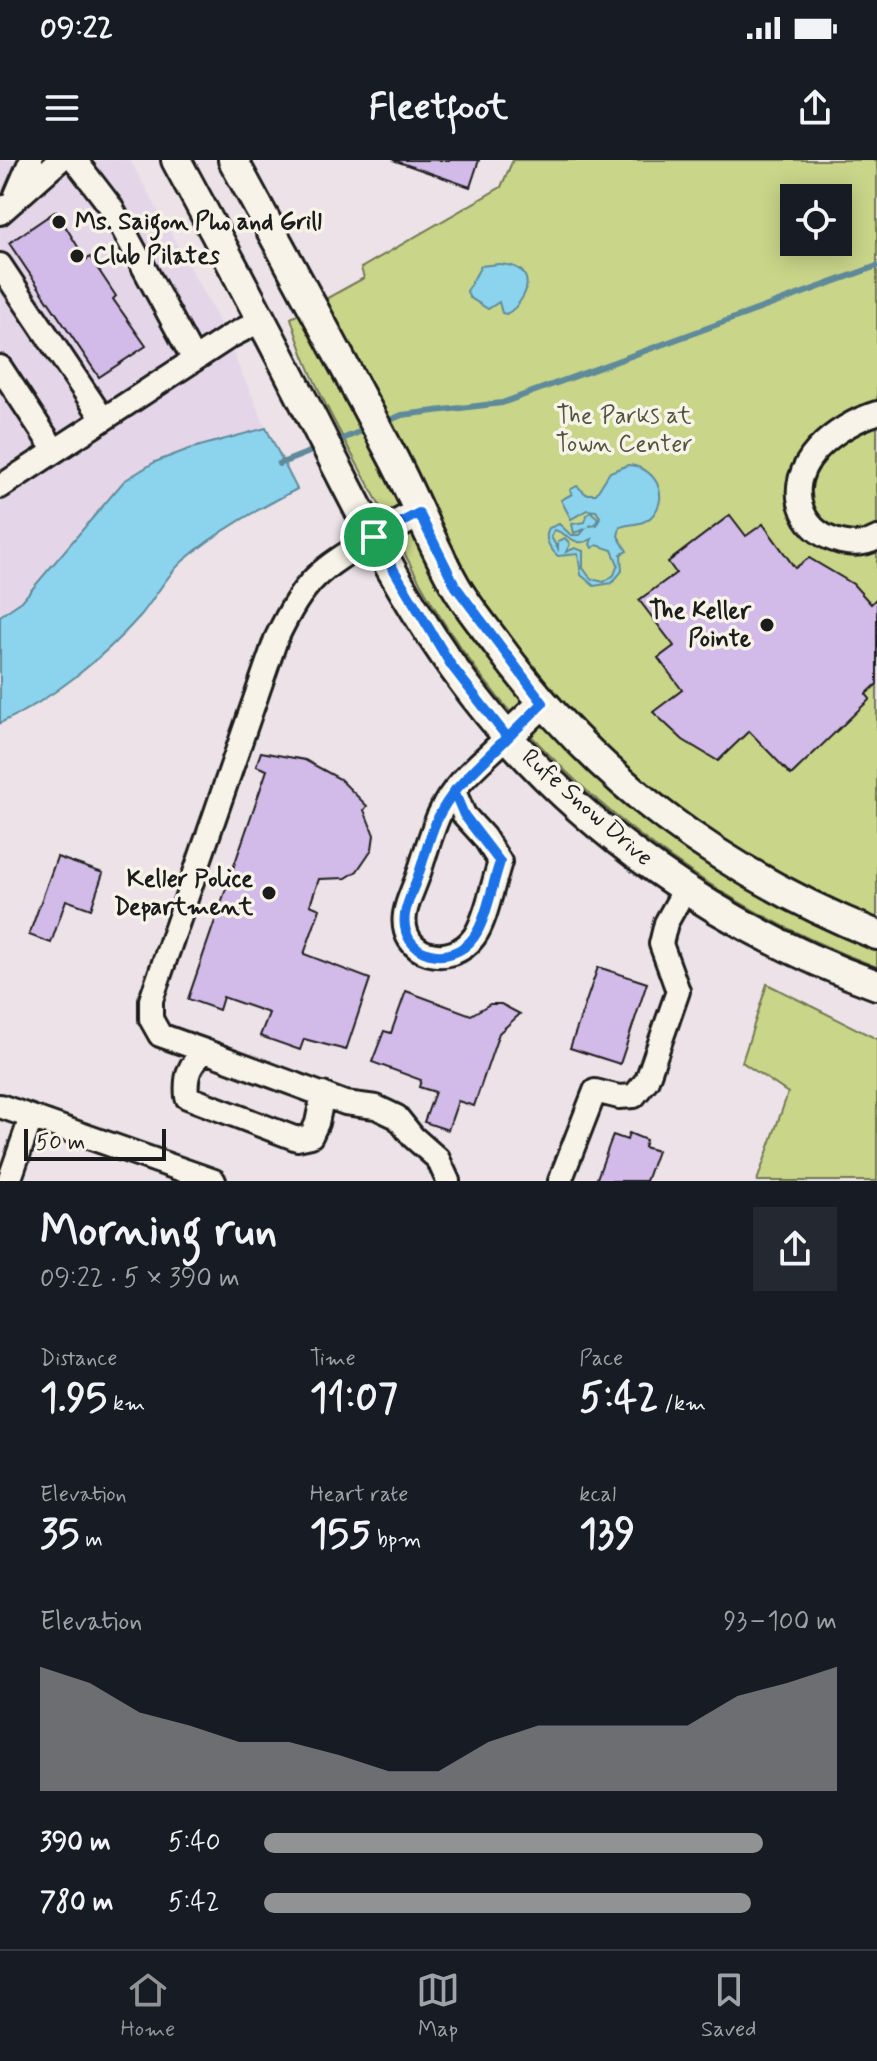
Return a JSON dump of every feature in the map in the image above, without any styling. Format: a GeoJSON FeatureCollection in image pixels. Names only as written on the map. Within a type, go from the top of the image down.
{"type":"FeatureCollection","features":[{"type":"Feature","properties":{"kind":"main road","name":"Rufe Snow Drive"},"geometry":{"type":"LineString","coordinates":[[176,160],[374,537],[451,665],[507,737],[582,810],[685,889],[785,945],[877,985]]}},
{"type":"Feature","properties":{"kind":"main road","name":"Rufe Snow Drive"},"geometry":{"type":"LineString","coordinates":[[233,160],[392,456],[456,587],[543,703],[578,743],[655,811],[706,847],[770,885],[877,935]]}},
{"type":"Feature","properties":{"kind":"main road"},"geometry":{"type":"LineString","coordinates":[[374,537],[419,513]]}},
{"type":"Feature","properties":{"kind":"main road"},"geometry":{"type":"LineString","coordinates":[[507,737],[543,703]]}},
{"type":"Feature","properties":{"kind":"street"},"geometry":{"type":"LineString","coordinates":[[6,209],[31,160]]}},
{"type":"Feature","properties":{"kind":"street"},"geometry":{"type":"LineString","coordinates":[[6,209],[60,160]]}},
{"type":"Feature","properties":{"kind":"street"},"geometry":{"type":"LineString","coordinates":[[75,160],[111,207],[194,360]]}},
{"type":"Feature","properties":{"kind":"street"},"geometry":{"type":"LineString","coordinates":[[0,265],[103,419]]}},
{"type":"Feature","properties":{"kind":"street"},"geometry":{"type":"LineString","coordinates":[[0,487],[194,360],[262,320]]}},
{"type":"Feature","properties":{"kind":"street"},"geometry":{"type":"LineString","coordinates":[[0,367],[55,451]]}},
{"type":"Feature","properties":{"kind":"street"},"geometry":{"type":"LineString","coordinates":[[877,413],[837,432],[822,444],[809,461],[798,492],[808,523],[821,534],[854,545],[877,538]]}},
{"type":"Feature","properties":{"kind":"street"},"geometry":{"type":"LineString","coordinates":[[374,537],[321,569],[296,599],[276,639],[151,1000],[151,1019],[160,1035],[345,1103],[376,1107],[397,1117],[413,1137],[438,1159],[448,1181]]}},
{"type":"Feature","properties":{"kind":"street"},"geometry":{"type":"LineString","coordinates":[[454,791],[464,815],[500,862],[477,934],[467,946],[449,956],[436,957],[417,949],[406,935],[405,914],[440,813],[454,791],[507,737]]}},
{"type":"Feature","properties":{"kind":"street"},"geometry":{"type":"LineString","coordinates":[[560,1181],[595,1091],[619,1097],[634,1096],[647,1080],[678,991],[661,944],[666,923],[685,889]]}},
{"type":"Feature","properties":{"kind":"street"},"geometry":{"type":"LineString","coordinates":[[205,1051],[194,1060],[185,1079],[187,1097],[297,1139],[311,1136],[323,1094]]}},
{"type":"Feature","properties":{"kind":"street"},"geometry":{"type":"LineString","coordinates":[[0,1106],[99,1138],[214,1181]]}},
{"type":"Feature","properties":{"kind":"street"},"geometry":{"type":"LineString","coordinates":[[9,1181],[31,1118]]}},
{"type":"Feature","properties":{"kind":"shaded area"},"geometry":{"type":"Polygon","coordinates":[[[0,160],[130,160],[215,313],[266,428],[189,449],[155,462],[22,601],[0,616],[0,160]]]}},
{"type":"Feature","properties":{"kind":"green space","name":"The Parks at Town Center"},"geometry":{"type":"Polygon","coordinates":[[[513,160],[877,160],[877,967],[813,940],[751,908],[691,872],[634,831],[581,786],[532,736],[487,683],[446,626],[417,577],[327,407],[291,318],[364,278],[361,268],[501,187],[513,160]]]}},
{"type":"Feature","properties":{"kind":"green space"},"geometry":{"type":"Polygon","coordinates":[[[767,984],[877,1039],[877,1181],[757,1181],[788,1093],[742,1062],[767,984]]]}},
{"type":"Feature","properties":{"kind":"water"},"geometry":{"type":"Polygon","coordinates":[[[499,264],[519,269],[527,285],[515,308],[506,314],[502,313],[499,302],[488,309],[469,297],[467,291],[481,266],[499,264]]]}},
{"type":"Feature","properties":{"kind":"water"},"geometry":{"type":"Polygon","coordinates":[[[266,428],[297,489],[196,550],[171,573],[141,615],[110,647],[57,690],[0,723],[0,616],[22,601],[124,481],[155,462],[189,449],[266,428]]]}},
{"type":"Feature","properties":{"kind":"water"},"geometry":{"type":"Polygon","coordinates":[[[628,465],[646,471],[657,484],[660,500],[647,520],[620,527],[618,536],[627,551],[621,554],[622,571],[612,583],[594,586],[581,575],[578,554],[558,556],[550,547],[547,536],[549,528],[559,524],[571,535],[580,535],[585,529],[574,533],[572,524],[585,522],[591,512],[598,518],[596,524],[589,526],[597,525],[600,517],[596,511],[587,510],[571,519],[561,500],[572,494],[570,490],[577,486],[586,494],[596,494],[610,472],[628,465]],[[554,530],[551,537],[558,549],[558,542],[565,538],[570,544],[566,552],[575,548],[583,551],[583,568],[591,579],[604,582],[614,575],[618,564],[612,550],[597,545],[592,548],[592,539],[576,541],[554,530]]]}},
{"type":"Feature","properties":{"kind":"building"},"geometry":{"type":"Polygon","coordinates":[[[393,160],[479,160],[470,187],[393,160]]]}},
{"type":"Feature","properties":{"kind":"building"},"geometry":{"type":"Polygon","coordinates":[[[56,211],[86,260],[90,257],[116,296],[113,299],[146,346],[99,377],[9,243],[56,211]]]}},
{"type":"Feature","properties":{"kind":"building","name":"The Keller Pointe"},"geometry":{"type":"Polygon","coordinates":[[[730,515],[746,536],[763,524],[795,568],[809,558],[853,584],[871,604],[877,598],[877,684],[866,694],[870,699],[791,775],[749,731],[718,761],[683,740],[653,712],[682,690],[658,658],[674,646],[639,600],[676,573],[668,562],[730,515]]]}},
{"type":"Feature","properties":{"kind":"building","name":"Keller Police Department"},"geometry":{"type":"Polygon","coordinates":[[[261,752],[305,760],[340,779],[367,806],[364,810],[374,835],[372,849],[357,871],[346,878],[319,879],[310,905],[320,909],[304,954],[370,979],[346,1050],[304,1039],[300,1050],[260,1036],[269,1013],[223,997],[219,1010],[188,999],[267,770],[256,766],[261,752]]]}},
{"type":"Feature","properties":{"kind":"building"},"geometry":{"type":"Polygon","coordinates":[[[57,857],[103,873],[91,909],[66,900],[51,943],[29,935],[57,857]]]}},
{"type":"Feature","properties":{"kind":"building"},"geometry":{"type":"Polygon","coordinates":[[[598,967],[647,983],[620,1064],[570,1048],[598,967]]]}},
{"type":"Feature","properties":{"kind":"building"},"geometry":{"type":"Polygon","coordinates":[[[406,991],[471,1015],[490,1004],[501,1004],[520,1014],[499,1033],[474,1106],[458,1101],[448,1130],[424,1122],[435,1092],[419,1087],[421,1080],[372,1062],[384,1031],[391,1033],[406,991]]]}},
{"type":"Feature","properties":{"kind":"building"},"geometry":{"type":"Polygon","coordinates":[[[629,1133],[646,1140],[644,1147],[657,1151],[646,1181],[596,1181],[613,1135],[627,1140],[629,1133]]]}},
{"type":"Feature","properties":{"kind":"waterway"},"geometry":{"type":"LineString","coordinates":[[383,423],[402,415],[502,403],[877,266]]}},
{"type":"Feature","properties":{"kind":"waterway"},"geometry":{"type":"LineString","coordinates":[[335,442],[369,428]]}},
{"type":"Feature","properties":{"kind":"waterway"},"geometry":{"type":"LineString","coordinates":[[279,464],[317,449]]}},
{"type":"Feature","properties":{"kind":"place","name":"Ms. Saigon Pho and Grill"},"geometry":{"type":"Point","coordinates":[59,222]}},
{"type":"Feature","properties":{"kind":"place","name":"Club Pilates"},"geometry":{"type":"Point","coordinates":[77,256]}},
{"type":"Feature","properties":{"kind":"place","name":"The Keller Pointe"},"geometry":{"type":"Point","coordinates":[767,625]}},
{"type":"Feature","properties":{"kind":"place","name":"Keller Police Department"},"geometry":{"type":"Point","coordinates":[269,893]}},
{"type":"Feature","properties":{"kind":"route"},"geometry":{"type":"LineString","coordinates":[[374,537],[419,513],[456,587],[543,703],[454,791],[464,815],[484,837],[500,862],[477,934],[467,946],[449,956],[436,957],[417,949],[406,935],[405,914],[440,813],[454,791],[507,737],[451,665],[374,537]]}}]}
